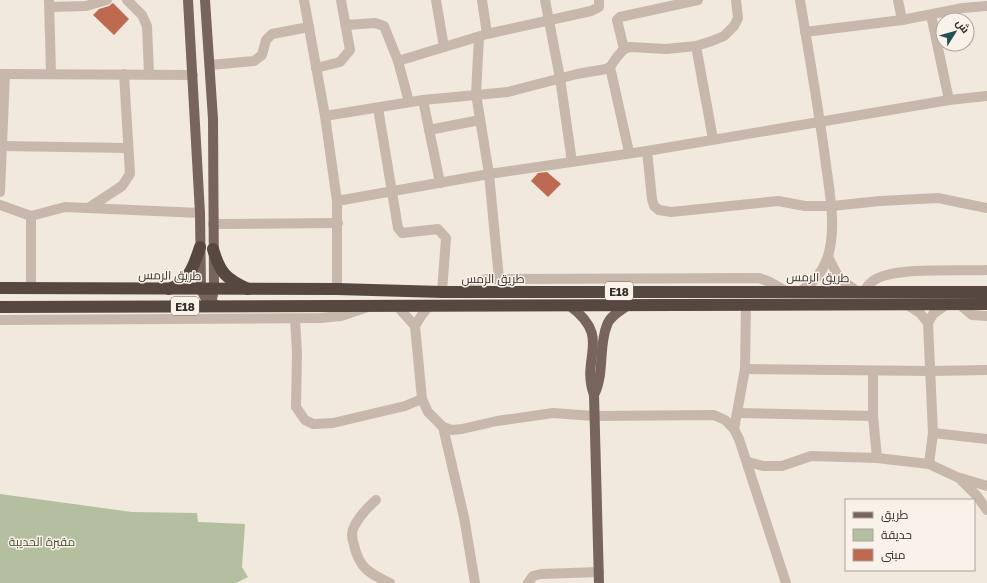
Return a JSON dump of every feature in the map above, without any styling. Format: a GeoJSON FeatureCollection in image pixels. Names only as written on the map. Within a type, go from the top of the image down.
{"type":"FeatureCollection","features":[{"type":"Feature","properties":{"kind":"highway"},"geometry":{"type":"LineString","coordinates":[[168,289],[180,284],[189,275],[195,264],[200,247]]}},
{"type":"Feature","properties":{"kind":"highway"},"geometry":{"type":"LineString","coordinates":[[213,249],[217,263],[226,276],[251,290]]}},
{"type":"Feature","properties":{"kind":"highway","name":"طريق الرمس"},"geometry":{"type":"LineString","coordinates":[[0,288],[31,287],[200,290],[337,289],[442,292],[987,292]]}},
{"type":"Feature","properties":{"kind":"highway","name":"E18"},"geometry":{"type":"LineString","coordinates":[[0,308],[211,305],[398,307],[987,304]]}},
{"type":"Feature","properties":{"kind":"main road"},"geometry":{"type":"LineString","coordinates":[[188,0],[200,213],[200,290],[211,305]]}},
{"type":"Feature","properties":{"kind":"main road"},"geometry":{"type":"LineString","coordinates":[[205,0],[213,119],[214,290],[211,305]]}},
{"type":"Feature","properties":{"kind":"main road"},"geometry":{"type":"LineString","coordinates":[[193,75],[197,82],[198,114],[203,119],[213,119]]}},
{"type":"Feature","properties":{"kind":"main road"},"geometry":{"type":"LineString","coordinates":[[570,306],[585,318],[592,332],[591,384],[594,395],[599,583]]}},
{"type":"Feature","properties":{"kind":"main road"},"geometry":{"type":"LineString","coordinates":[[594,395],[598,384],[607,325],[613,316],[627,306]]}},
{"type":"Feature","properties":{"kind":"street"},"geometry":{"type":"LineString","coordinates":[[51,73],[50,3],[86,6],[107,0]]}},
{"type":"Feature","properties":{"kind":"street"},"geometry":{"type":"LineString","coordinates":[[127,0],[142,15],[147,26],[149,74]]}},
{"type":"Feature","properties":{"kind":"street"},"geometry":{"type":"LineString","coordinates":[[304,0],[325,116],[337,201],[337,289]]}},
{"type":"Feature","properties":{"kind":"street"},"geometry":{"type":"LineString","coordinates":[[316,68],[340,62],[350,50],[342,0]]}},
{"type":"Feature","properties":{"kind":"street"},"geometry":{"type":"LineString","coordinates":[[436,0],[444,47]]}},
{"type":"Feature","properties":{"kind":"street"},"geometry":{"type":"LineString","coordinates":[[482,0],[483,36],[476,94],[489,174],[499,279]]}},
{"type":"Feature","properties":{"kind":"street"},"geometry":{"type":"LineString","coordinates":[[545,0],[560,78],[572,162]]}},
{"type":"Feature","properties":{"kind":"street"},"geometry":{"type":"LineString","coordinates":[[398,61],[483,36],[597,9],[599,7],[599,0]]}},
{"type":"Feature","properties":{"kind":"street"},"geometry":{"type":"LineString","coordinates":[[624,50],[617,20],[620,17],[656,5],[698,0]]}},
{"type":"Feature","properties":{"kind":"street"},"geometry":{"type":"LineString","coordinates":[[325,116],[423,100],[508,92],[560,78],[610,67],[624,50],[630,47],[653,49],[696,46],[712,42],[724,36],[734,26],[738,18],[736,0]]}},
{"type":"Feature","properties":{"kind":"street"},"geometry":{"type":"LineString","coordinates":[[800,0],[821,122],[832,206],[828,257],[818,277],[801,291]]}},
{"type":"Feature","properties":{"kind":"street"},"geometry":{"type":"LineString","coordinates":[[898,0],[902,20]]}},
{"type":"Feature","properties":{"kind":"street"},"geometry":{"type":"LineString","coordinates":[[805,32],[931,15],[962,4],[987,6]]}},
{"type":"Feature","properties":{"kind":"street"},"geometry":{"type":"LineString","coordinates":[[931,15],[949,100]]}},
{"type":"Feature","properties":{"kind":"street"},"geometry":{"type":"LineString","coordinates":[[346,25],[375,23],[384,26],[398,61],[409,102]]}},
{"type":"Feature","properties":{"kind":"street"},"geometry":{"type":"LineString","coordinates":[[210,65],[254,62],[262,55],[266,40],[272,34],[309,26]]}},
{"type":"Feature","properties":{"kind":"street"},"geometry":{"type":"LineString","coordinates":[[696,46],[713,139]]}},
{"type":"Feature","properties":{"kind":"street"},"geometry":{"type":"LineString","coordinates":[[610,67],[629,152]]}},
{"type":"Feature","properties":{"kind":"street"},"geometry":{"type":"LineString","coordinates":[[0,192],[3,74],[51,73],[193,75]]}},
{"type":"Feature","properties":{"kind":"street"},"geometry":{"type":"LineString","coordinates":[[90,206],[122,186],[130,174],[124,74]]}},
{"type":"Feature","properties":{"kind":"street"},"geometry":{"type":"LineString","coordinates":[[337,201],[489,174],[629,152],[647,151],[949,100],[987,96]]}},
{"type":"Feature","properties":{"kind":"street"},"geometry":{"type":"LineString","coordinates":[[423,100],[440,183]]}},
{"type":"Feature","properties":{"kind":"street"},"geometry":{"type":"LineString","coordinates":[[378,108],[391,191],[400,231],[402,233],[438,229],[446,238],[442,292]]}},
{"type":"Feature","properties":{"kind":"street"},"geometry":{"type":"LineString","coordinates":[[429,130],[480,120]]}},
{"type":"Feature","properties":{"kind":"street"},"geometry":{"type":"LineString","coordinates":[[2,146],[128,148]]}},
{"type":"Feature","properties":{"kind":"street"},"geometry":{"type":"LineString","coordinates":[[647,151],[652,199],[654,206],[659,210],[676,212],[778,201],[806,206],[832,206],[880,201],[938,198],[987,208]]}},
{"type":"Feature","properties":{"kind":"street"},"geometry":{"type":"LineString","coordinates":[[0,205],[30,216],[64,207],[90,206],[200,213]]}},
{"type":"Feature","properties":{"kind":"street"},"geometry":{"type":"LineString","coordinates":[[30,216],[31,287]]}},
{"type":"Feature","properties":{"kind":"street"},"geometry":{"type":"LineString","coordinates":[[213,224],[338,223]]}},
{"type":"Feature","properties":{"kind":"street"},"geometry":{"type":"LineString","coordinates":[[828,257],[839,278],[860,292],[871,282],[897,273],[987,270]]}},
{"type":"Feature","properties":{"kind":"street"},"geometry":{"type":"LineString","coordinates":[[465,292],[480,281],[499,279],[752,278],[770,282],[786,291]]}},
{"type":"Feature","properties":{"kind":"street"},"geometry":{"type":"LineString","coordinates":[[906,304],[920,313],[928,323]]}},
{"type":"Feature","properties":{"kind":"street"},"geometry":{"type":"LineString","coordinates":[[929,464],[933,433],[928,323],[933,314],[946,304]]}},
{"type":"Feature","properties":{"kind":"street"},"geometry":{"type":"LineString","coordinates":[[959,304],[972,314],[987,316]]}},
{"type":"Feature","properties":{"kind":"street"},"geometry":{"type":"LineString","coordinates":[[0,320],[295,318],[340,316],[370,306]]}},
{"type":"Feature","properties":{"kind":"street"},"geometry":{"type":"LineString","coordinates":[[415,326],[429,306]]}},
{"type":"Feature","properties":{"kind":"street"},"geometry":{"type":"LineString","coordinates":[[734,429],[745,370],[746,306]]}},
{"type":"Feature","properties":{"kind":"street"},"geometry":{"type":"LineString","coordinates":[[398,307],[415,326],[422,399],[428,412],[443,427],[452,430],[462,429],[497,421],[553,413],[594,416],[714,415],[725,420],[734,429],[748,462],[754,488],[786,583]]}},
{"type":"Feature","properties":{"kind":"street"},"geometry":{"type":"LineString","coordinates":[[295,318],[297,352],[296,407],[305,420],[312,424],[333,423],[405,406],[422,399]]}},
{"type":"Feature","properties":{"kind":"street"},"geometry":{"type":"LineString","coordinates":[[745,370],[987,370]]}},
{"type":"Feature","properties":{"kind":"street"},"geometry":{"type":"LineString","coordinates":[[873,371],[873,416],[877,458]]}},
{"type":"Feature","properties":{"kind":"street"},"geometry":{"type":"LineString","coordinates":[[737,413],[873,416]]}},
{"type":"Feature","properties":{"kind":"street"},"geometry":{"type":"LineString","coordinates":[[443,427],[464,517],[475,583]]}},
{"type":"Feature","properties":{"kind":"street"},"geometry":{"type":"LineString","coordinates":[[933,433],[987,439]]}},
{"type":"Feature","properties":{"kind":"street"},"geometry":{"type":"LineString","coordinates":[[748,462],[763,466],[782,466],[811,456],[877,458],[929,464],[957,477],[987,486]]}},
{"type":"Feature","properties":{"kind":"street"},"geometry":{"type":"LineString","coordinates":[[957,477],[977,496],[987,510]]}},
{"type":"Feature","properties":{"kind":"street"},"geometry":{"type":"LineString","coordinates":[[376,500],[359,517],[353,528],[354,544],[361,565],[376,576],[390,583]]}},
{"type":"Feature","properties":{"kind":"street"},"geometry":{"type":"LineString","coordinates":[[528,583],[533,576],[541,574],[598,572]]}},
{"type":"Feature","properties":{"kind":"green space","name":"مقبرة الحديبة"},"geometry":{"type":"Polygon","coordinates":[[[0,494],[132,512],[197,513],[198,522],[245,524],[242,567],[248,577],[236,583],[0,583],[0,494]]]}},
{"type":"Feature","properties":{"kind":"building"},"geometry":{"type":"Polygon","coordinates":[[[113,3],[129,19],[114,35],[93,15],[99,9],[113,3]]]}},
{"type":"Feature","properties":{"kind":"building"},"geometry":{"type":"Polygon","coordinates":[[[547,172],[561,184],[548,197],[531,181],[538,173],[547,172]]]}}]}
